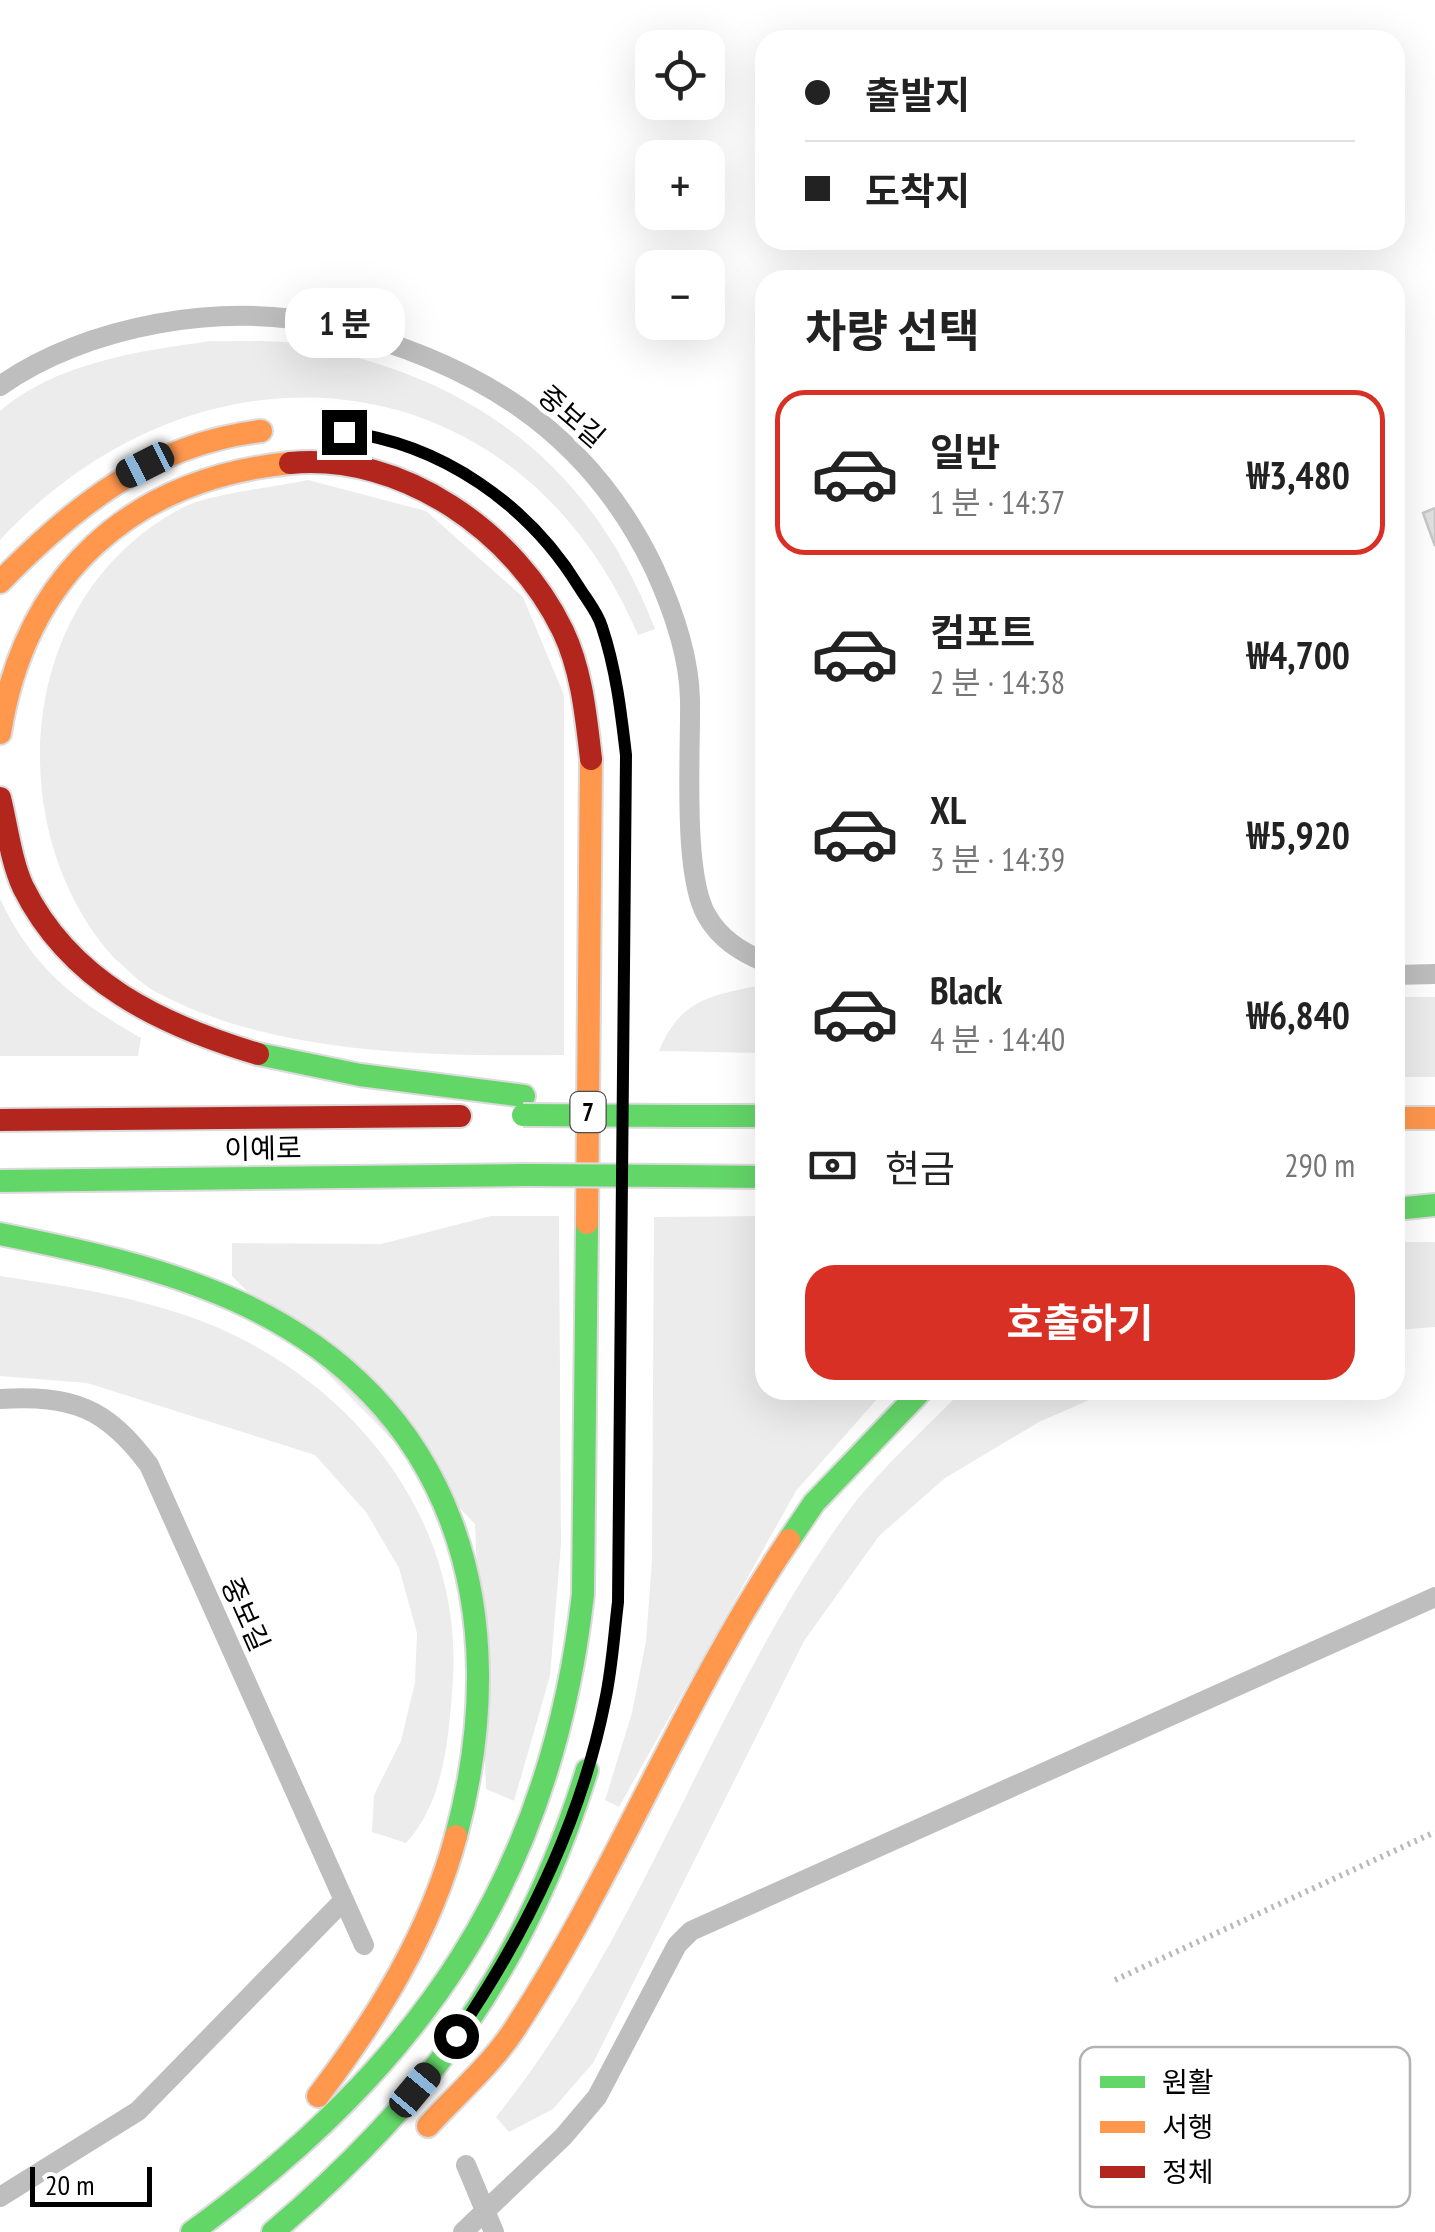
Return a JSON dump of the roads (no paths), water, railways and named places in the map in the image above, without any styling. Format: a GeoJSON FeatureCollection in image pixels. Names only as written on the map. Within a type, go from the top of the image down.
{"type":"FeatureCollection","features":[{"type":"Feature","properties":{"kind":"highway"},"geometry":{"type":"LineString","coordinates":[[0,582],[48,531],[113,482],[178,448],[242,432],[277,430]]}},
{"type":"Feature","properties":{"kind":"highway","name":"7"},"geometry":{"type":"LineString","coordinates":[[0,733],[12,664],[40,605],[76,560],[127,519],[190,485],[253,466],[319,463],[383,475],[434,496],[481,525],[527,573],[554,616],[584,693],[591,778],[583,1594],[571,1690],[542,1790],[508,1868],[467,1953],[414,2034],[331,2123],[254,2191],[192,2232]]}},
{"type":"Feature","properties":{"kind":"highway","name":"7"},"geometry":{"type":"LineString","coordinates":[[0,798],[4,840],[22,889],[56,944],[96,983],[151,1018],[215,1042],[284,1061],[524,1106],[681,1116],[755,1116]]}},
{"type":"Feature","properties":{"kind":"highway"},"geometry":{"type":"LineString","coordinates":[[622,1208],[623,1090]]}},
{"type":"Feature","properties":{"kind":"highway","name":"이예로"},"geometry":{"type":"LineString","coordinates":[[0,1120],[524,1106]]}},
{"type":"Feature","properties":{"kind":"highway"},"geometry":{"type":"LineString","coordinates":[[1405,1118],[1435,1118]]}},
{"type":"Feature","properties":{"kind":"highway","name":"이예로"},"geometry":{"type":"LineString","coordinates":[[0,1181],[526,1175],[755,1177]]}},
{"type":"Feature","properties":{"kind":"highway"},"geometry":{"type":"LineString","coordinates":[[1405,1208],[1435,1205]]}},
{"type":"Feature","properties":{"kind":"highway"},"geometry":{"type":"LineString","coordinates":[[0,1234],[116,1256],[210,1288],[292,1330],[362,1380],[420,1450],[460,1533],[478,1612],[480,1694],[469,1786],[448,1868],[411,1952],[372,2018],[280,2144],[182,2232]]}},
{"type":"Feature","properties":{"kind":"highway"},"geometry":{"type":"LineString","coordinates":[[407,2145],[446,2109],[512,2033],[619,1851],[749,1599],[770,1567],[814,1503],[912,1400]]}},
{"type":"Feature","properties":{"kind":"highway"},"geometry":{"type":"LineString","coordinates":[[273,2232],[355,2160],[435,2067],[498,1974],[546,1879],[579,1799],[592,1750]]}},
{"type":"Feature","properties":{"kind":"highway"},"geometry":{"type":"LineString","coordinates":[[298,2232],[354,2192]]}},
{"type":"Feature","properties":{"kind":"lane","name":"중보길"},"geometry":{"type":"LineString","coordinates":[[0,386],[75,349],[140,326],[220,314],[294,318],[378,338],[458,369],[532,413],[591,468],[637,532],[671,604],[689,689],[693,871],[706,916],[737,950],[755,958]]}},
{"type":"Feature","properties":{"kind":"lane"},"geometry":{"type":"LineString","coordinates":[[1405,974],[1435,974]]}},
{"type":"Feature","properties":{"kind":"lane","name":"중보길"},"geometry":{"type":"LineString","coordinates":[[0,1399],[34,1397],[84,1405],[123,1429],[149,1465],[364,1945]]}},
{"type":"Feature","properties":{"kind":"lane"},"geometry":{"type":"LineString","coordinates":[[464,2232],[563,2137],[596,2097],[677,1946],[709,1920],[1435,1597]]}},
{"type":"Feature","properties":{"kind":"lane"},"geometry":{"type":"LineString","coordinates":[[0,2197],[138,2111],[344,1900]]}},
{"type":"Feature","properties":{"kind":"lane"},"geometry":{"type":"LineString","coordinates":[[466,2165],[494,2232]]}}]}
